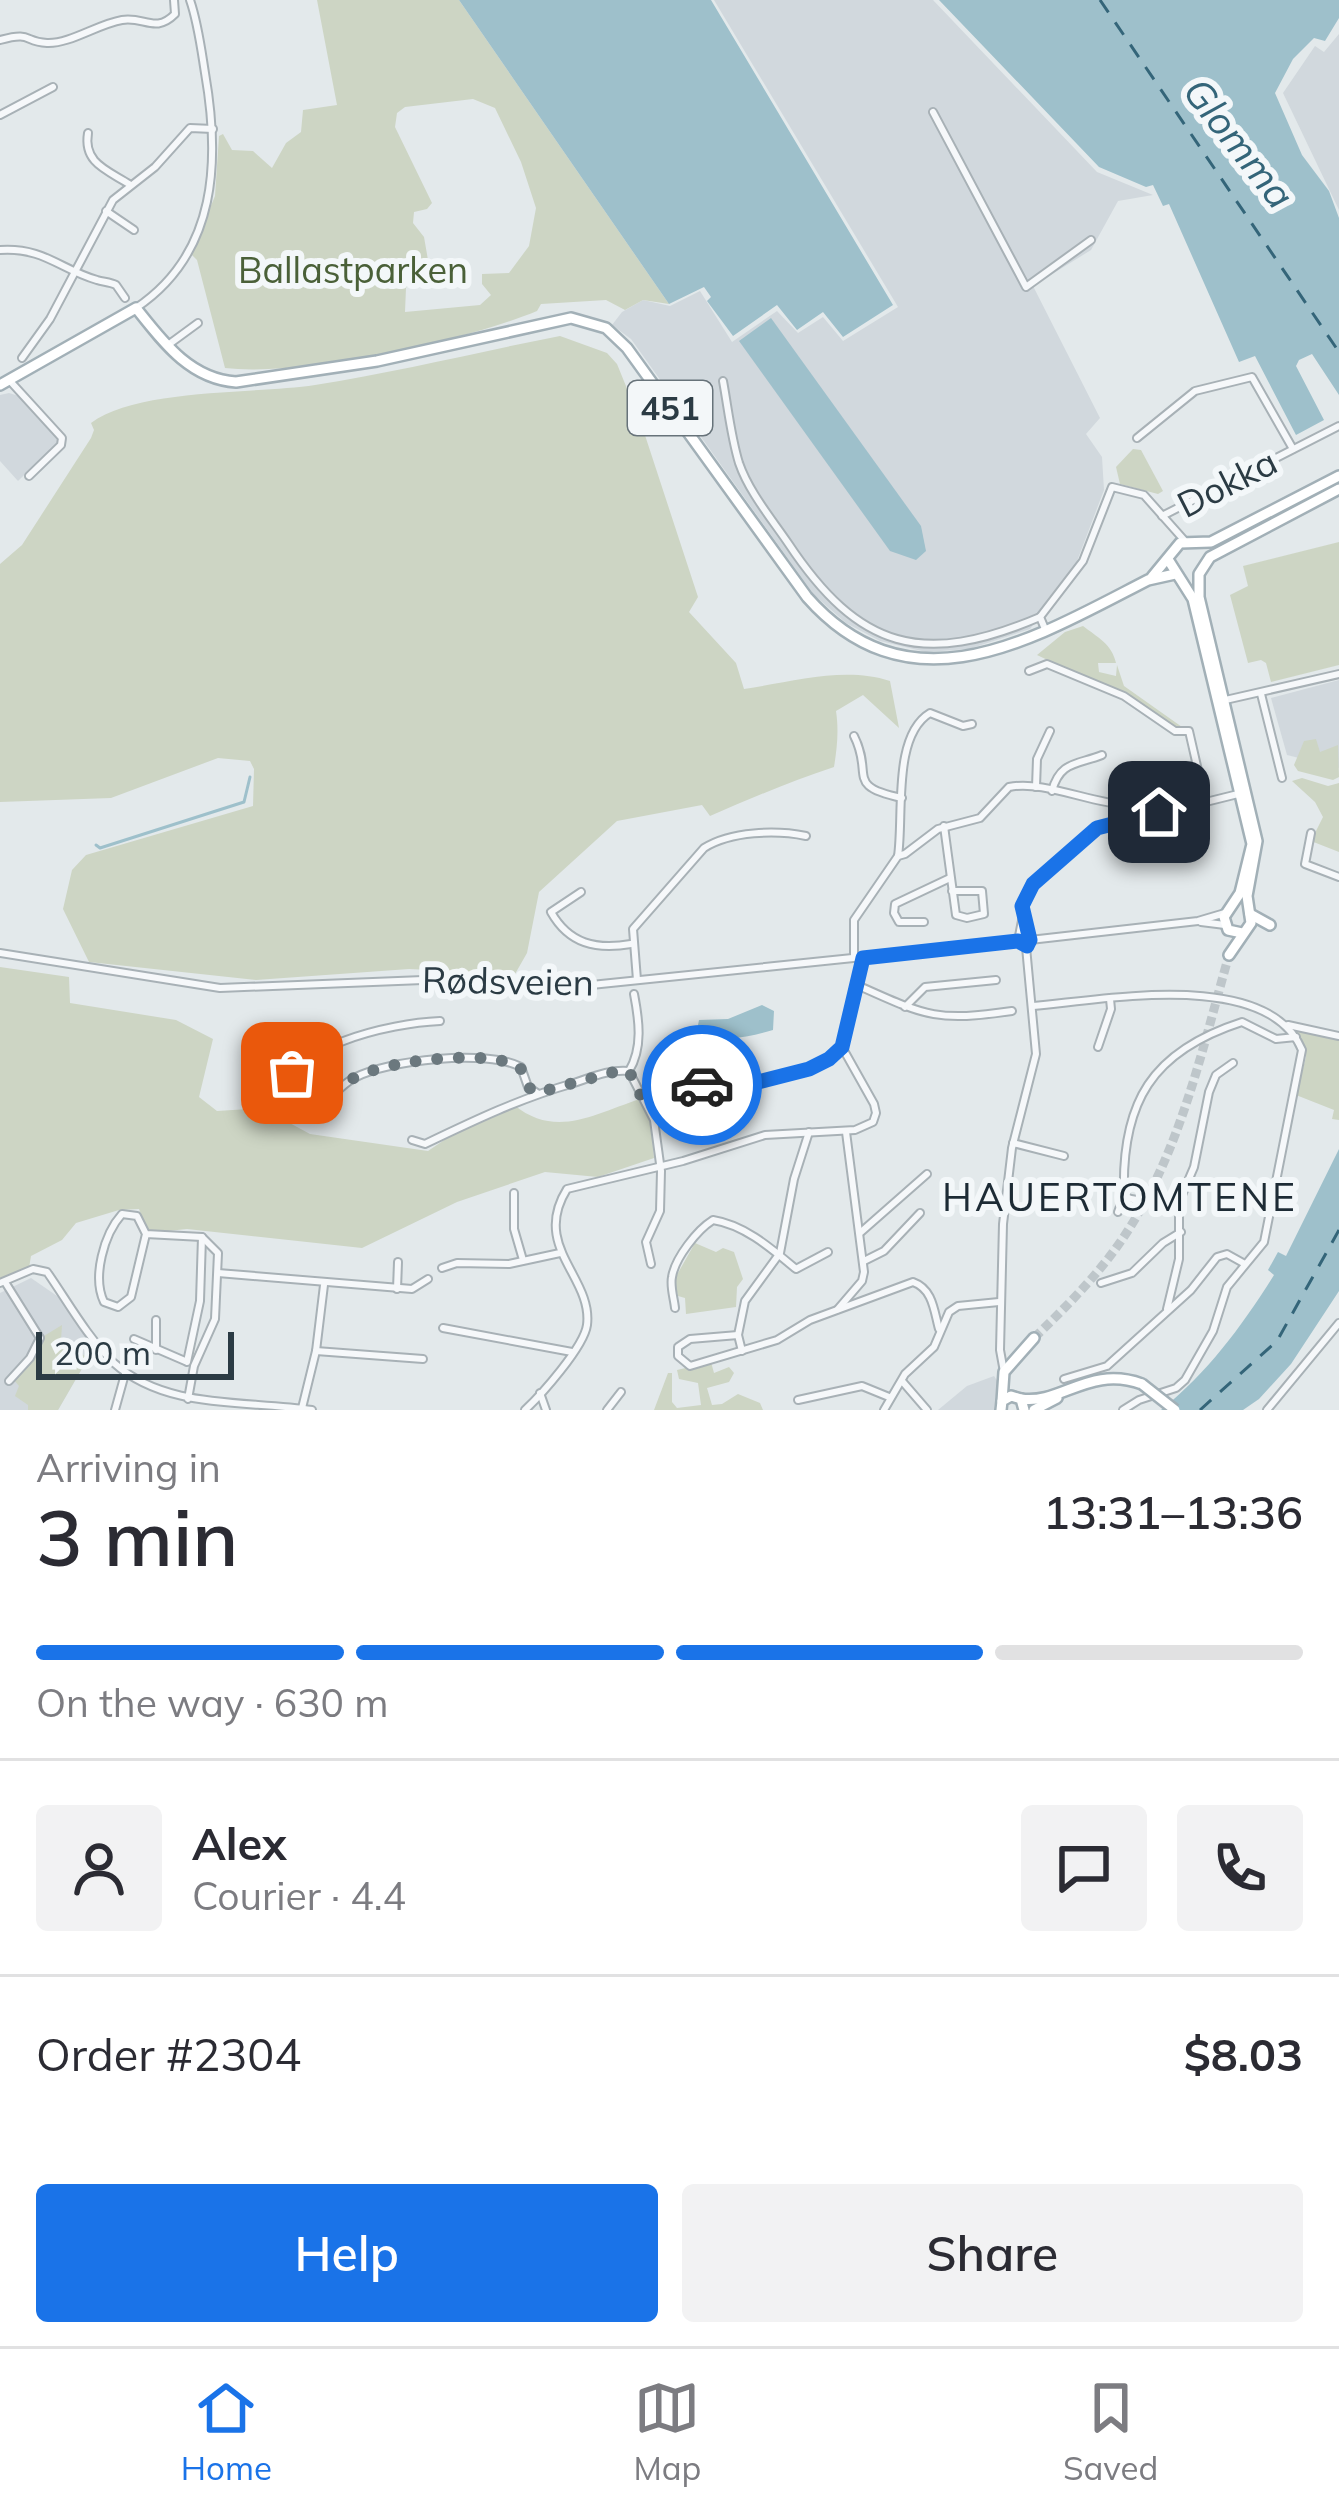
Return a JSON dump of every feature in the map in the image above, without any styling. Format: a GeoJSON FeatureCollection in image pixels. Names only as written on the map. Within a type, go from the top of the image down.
{"type":"FeatureCollection","features":[{"type":"Feature","properties":{"kind":"main road","name":"451"},"geometry":{"type":"LineString","coordinates":[[136,308],[182,361],[206,376],[236,382],[440,349],[555,320],[597,323],[627,348],[794,580],[841,629],[890,653],[936,661],[993,652],[1148,580],[1168,561]]}},
{"type":"Feature","properties":{"kind":"main road"},"geometry":{"type":"LineString","coordinates":[[4,382],[136,308]]}},
{"type":"Feature","properties":{"kind":"main road"},"geometry":{"type":"LineString","coordinates":[[1243,793],[1251,852],[1228,919],[1229,955],[1247,929],[1258,845],[1193,599],[1168,561],[1173,548],[1339,476]]}},
{"type":"Feature","properties":{"kind":"main road"},"geometry":{"type":"LineString","coordinates":[[1220,701],[1199,597],[1199,574],[1206,561],[1339,489]]}},
{"type":"Feature","properties":{"kind":"main road"},"geometry":{"type":"LineString","coordinates":[[1192,543],[1206,561]]}},
{"type":"Feature","properties":{"kind":"main road"},"geometry":{"type":"LineString","coordinates":[[1179,576],[1199,574]]}},
{"type":"Feature","properties":{"kind":"main road","name":"451"},"geometry":{"type":"LineString","coordinates":[[1148,580],[1179,576]]}},
{"type":"Feature","properties":{"kind":"main road"},"geometry":{"type":"LineString","coordinates":[[1228,919],[1249,912]]}},
{"type":"Feature","properties":{"kind":"main road"},"geometry":{"type":"LineString","coordinates":[[1228,919],[1247,929],[1270,925],[1249,912]]}},
{"type":"Feature","properties":{"kind":"main road"},"geometry":{"type":"LineString","coordinates":[[1034,1338],[1004,1372],[1001,1405],[1035,1401],[1068,1383],[1108,1378],[1142,1384],[1175,1410]]}},
{"type":"Feature","properties":{"kind":"main road"},"geometry":{"type":"LineString","coordinates":[[1012,1361],[1010,1382],[1020,1402]]}},
{"type":"Feature","properties":{"kind":"main road"},"geometry":{"type":"LineString","coordinates":[[1034,1410],[1048,1407],[1068,1383]]}},
{"type":"Feature","properties":{"kind":"street"},"geometry":{"type":"LineString","coordinates":[[0,40],[24,34],[44,43],[56,41],[126,19],[149,26],[164,24],[175,14],[174,0]]}},
{"type":"Feature","properties":{"kind":"street"},"geometry":{"type":"LineString","coordinates":[[136,308],[172,272],[198,227],[214,174],[213,129],[190,0]]}},
{"type":"Feature","properties":{"kind":"street"},"geometry":{"type":"LineString","coordinates":[[0,115],[53,87]]}},
{"type":"Feature","properties":{"kind":"street"},"geometry":{"type":"LineString","coordinates":[[933,112],[1026,286],[1091,239]]}},
{"type":"Feature","properties":{"kind":"street"},"geometry":{"type":"LineString","coordinates":[[22,358],[50,319],[106,211],[190,128],[213,129]]}},
{"type":"Feature","properties":{"kind":"street"},"geometry":{"type":"LineString","coordinates":[[88,133],[91,160],[129,184]]}},
{"type":"Feature","properties":{"kind":"street"},"geometry":{"type":"LineString","coordinates":[[106,211],[134,230]]}},
{"type":"Feature","properties":{"kind":"street"},"geometry":{"type":"LineString","coordinates":[[0,250],[46,256],[116,285],[125,298]]}},
{"type":"Feature","properties":{"kind":"street"},"geometry":{"type":"LineString","coordinates":[[168,346],[198,323]]}},
{"type":"Feature","properties":{"kind":"street","name":"Dokka"},"geometry":{"type":"LineString","coordinates":[[1137,438],[1195,391],[1252,377],[1293,449]]}},
{"type":"Feature","properties":{"kind":"street"},"geometry":{"type":"LineString","coordinates":[[723,381],[749,486],[817,585],[847,614],[892,638],[937,645],[989,636],[1040,616],[1087,555],[1112,487],[1144,495],[1168,526],[1173,548]]}},
{"type":"Feature","properties":{"kind":"street"},"geometry":{"type":"LineString","coordinates":[[4,382],[62,438],[61,445],[29,476]]}},
{"type":"Feature","properties":{"kind":"street","name":"Dokka"},"geometry":{"type":"LineString","coordinates":[[1162,516],[1339,426]]}},
{"type":"Feature","properties":{"kind":"street"},"geometry":{"type":"LineString","coordinates":[[1168,526],[1192,543]]}},
{"type":"Feature","properties":{"kind":"street"},"geometry":{"type":"LineString","coordinates":[[1040,616],[1045,631]]}},
{"type":"Feature","properties":{"kind":"street"},"geometry":{"type":"LineString","coordinates":[[1029,671],[1047,664],[1124,696],[1174,731],[1189,730],[1205,801]]}},
{"type":"Feature","properties":{"kind":"street"},"geometry":{"type":"LineString","coordinates":[[1220,701],[1339,674]]}},
{"type":"Feature","properties":{"kind":"street"},"geometry":{"type":"LineString","coordinates":[[1261,692],[1282,778]]}},
{"type":"Feature","properties":{"kind":"street"},"geometry":{"type":"LineString","coordinates":[[898,856],[904,756],[924,715],[934,714],[963,726],[972,724]]}},
{"type":"Feature","properties":{"kind":"street"},"geometry":{"type":"LineString","coordinates":[[1036,787],[1037,759],[1050,731]]}},
{"type":"Feature","properties":{"kind":"street"},"geometry":{"type":"LineString","coordinates":[[854,736],[867,786],[902,798]]}},
{"type":"Feature","properties":{"kind":"street"},"geometry":{"type":"LineString","coordinates":[[1052,791],[1057,775],[1068,764],[1102,755]]}},
{"type":"Feature","properties":{"kind":"street"},"geometry":{"type":"LineString","coordinates":[[641,1096],[689,1086],[758,1082],[814,1067],[842,1047],[857,985],[854,920],[898,856],[944,826],[980,818],[1012,786],[1127,805],[1133,818]]}},
{"type":"Feature","properties":{"kind":"street"},"geometry":{"type":"LineString","coordinates":[[1004,1372],[999,1303],[1003,1224],[1013,1144],[1035,1066],[1022,914],[1028,890],[1101,826],[1243,793]]}},
{"type":"Feature","properties":{"kind":"street"},"geometry":{"type":"LineString","coordinates":[[944,826],[950,878],[952,891],[958,917],[984,914],[982,891],[952,891]]}},
{"type":"Feature","properties":{"kind":"street"},"geometry":{"type":"LineString","coordinates":[[1311,833],[1303,862],[1339,877]]}},
{"type":"Feature","properties":{"kind":"street"},"geometry":{"type":"LineString","coordinates":[[637,980],[632,944],[635,926],[704,848],[764,834],[806,836]]}},
{"type":"Feature","properties":{"kind":"street"},"geometry":{"type":"LineString","coordinates":[[924,922],[899,922],[896,904],[950,878]]}},
{"type":"Feature","properties":{"kind":"street"},"geometry":{"type":"LineString","coordinates":[[581,892],[551,912],[568,934],[585,944],[632,944]]}},
{"type":"Feature","properties":{"kind":"street","name":"Rødsveien"},"geometry":{"type":"LineString","coordinates":[[0,953],[226,988],[448,979],[562,988],[1228,919]]}},
{"type":"Feature","properties":{"kind":"street"},"geometry":{"type":"LineString","coordinates":[[905,1007],[926,987],[996,980]]}},
{"type":"Feature","properties":{"kind":"street"},"geometry":{"type":"LineString","coordinates":[[857,985],[905,1007],[946,1018],[1012,1011]]}},
{"type":"Feature","properties":{"kind":"street"},"geometry":{"type":"LineString","coordinates":[[629,1071],[636,1059],[640,1024],[634,994]]}},
{"type":"Feature","properties":{"kind":"street"},"geometry":{"type":"LineString","coordinates":[[1033,1006],[1168,995],[1224,999],[1264,1009],[1288,1025],[1339,1036]]}},
{"type":"Feature","properties":{"kind":"street"},"geometry":{"type":"LineString","coordinates":[[1098,1047],[1111,999]]}},
{"type":"Feature","properties":{"kind":"street"},"geometry":{"type":"LineString","coordinates":[[440,1021],[403,1024],[320,1052],[292,1073],[274,1102],[281,1111],[301,1114],[316,1110],[358,1075],[408,1064],[482,1058],[520,1067],[528,1087],[537,1093]]}},
{"type":"Feature","properties":{"kind":"street"},"geometry":{"type":"LineString","coordinates":[[1118,1211],[1124,1196],[1123,1170],[1133,1107],[1175,1052],[1190,1041],[1242,1022],[1276,1039],[1296,1037]]}},
{"type":"Feature","properties":{"kind":"street"},"geometry":{"type":"LineString","coordinates":[[1123,1410],[1185,1380],[1213,1331],[1227,1287],[1257,1253],[1269,1229],[1274,1177],[1303,1057],[1288,1025]]}},
{"type":"Feature","properties":{"kind":"street"},"geometry":{"type":"LineString","coordinates":[[525,1410],[572,1352],[587,1325],[580,1292],[560,1253],[557,1225],[567,1189],[765,1135],[868,1126],[876,1111],[842,1047]]}},
{"type":"Feature","properties":{"kind":"street"},"geometry":{"type":"LineString","coordinates":[[1167,1309],[1179,1259],[1179,1202],[1194,1167],[1209,1092],[1216,1075],[1233,1063]]}},
{"type":"Feature","properties":{"kind":"street"},"geometry":{"type":"LineString","coordinates":[[412,1140],[425,1144],[493,1109],[537,1093],[613,1071],[629,1071]]}},
{"type":"Feature","properties":{"kind":"street"},"geometry":{"type":"LineString","coordinates":[[629,1071],[654,1120],[660,1166],[661,1207],[646,1238],[651,1264]]}},
{"type":"Feature","properties":{"kind":"street"},"geometry":{"type":"LineString","coordinates":[[838,1309],[862,1281],[864,1261],[846,1131]]}},
{"type":"Feature","properties":{"kind":"street"},"geometry":{"type":"LineString","coordinates":[[742,1351],[738,1335],[745,1301],[780,1253],[794,1179],[809,1132]]}},
{"type":"Feature","properties":{"kind":"street"},"geometry":{"type":"LineString","coordinates":[[1013,1144],[1064,1156]]}},
{"type":"Feature","properties":{"kind":"street"},"geometry":{"type":"LineString","coordinates":[[861,1232],[927,1174]]}},
{"type":"Feature","properties":{"kind":"street"},"geometry":{"type":"LineString","coordinates":[[514,1193],[514,1229],[523,1261]]}},
{"type":"Feature","properties":{"kind":"street"},"geometry":{"type":"LineString","coordinates":[[1124,1196],[1137,1201],[1161,1196],[1179,1202]]}},
{"type":"Feature","properties":{"kind":"street"},"geometry":{"type":"LineString","coordinates":[[132,1213],[146,1234],[131,1297],[118,1307],[104,1303],[99,1277],[117,1217],[132,1213]]}},
{"type":"Feature","properties":{"kind":"street"},"geometry":{"type":"LineString","coordinates":[[864,1261],[884,1251],[920,1213]]}},
{"type":"Feature","properties":{"kind":"street"},"geometry":{"type":"LineString","coordinates":[[675,1308],[672,1274],[710,1221],[724,1222],[799,1269],[829,1252]]}},
{"type":"Feature","properties":{"kind":"street"},"geometry":{"type":"LineString","coordinates":[[1101,1283],[1132,1274],[1181,1232]]}},
{"type":"Feature","properties":{"kind":"street"},"geometry":{"type":"LineString","coordinates":[[146,1234],[202,1238],[218,1253],[215,1319],[190,1364]]}},
{"type":"Feature","properties":{"kind":"street"},"geometry":{"type":"LineString","coordinates":[[188,1399],[202,1238]]}},
{"type":"Feature","properties":{"kind":"street"},"geometry":{"type":"LineString","coordinates":[[442,1268],[457,1263],[497,1265],[560,1253]]}},
{"type":"Feature","properties":{"kind":"street"},"geometry":{"type":"LineString","coordinates":[[1068,1383],[1104,1368],[1191,1290],[1217,1257],[1227,1254],[1245,1264]]}},
{"type":"Feature","properties":{"kind":"street"},"geometry":{"type":"LineString","coordinates":[[397,1288],[398,1262]]}},
{"type":"Feature","properties":{"kind":"street"},"geometry":{"type":"LineString","coordinates":[[9,1381],[40,1338],[2,1282],[33,1269],[46,1272],[99,1347],[125,1374],[155,1390],[188,1399],[312,1410]]}},
{"type":"Feature","properties":{"kind":"street"},"geometry":{"type":"LineString","coordinates":[[218,1273],[412,1289],[428,1279]]}},
{"type":"Feature","properties":{"kind":"street"},"geometry":{"type":"LineString","coordinates":[[738,1335],[686,1340],[678,1347],[678,1356],[690,1366],[742,1351],[777,1340],[810,1320],[916,1282],[931,1298],[938,1329]]}},
{"type":"Feature","properties":{"kind":"street"},"geometry":{"type":"LineString","coordinates":[[302,1408],[316,1351],[324,1285]]}},
{"type":"Feature","properties":{"kind":"street"},"geometry":{"type":"LineString","coordinates":[[884,1410],[890,1396],[934,1347],[949,1312],[958,1306],[999,1303]]}},
{"type":"Feature","properties":{"kind":"street"},"geometry":{"type":"LineString","coordinates":[[156,1320],[156,1350]]}},
{"type":"Feature","properties":{"kind":"street"},"geometry":{"type":"LineString","coordinates":[[1267,1410],[1331,1342],[1339,1323]]}},
{"type":"Feature","properties":{"kind":"street"},"geometry":{"type":"LineString","coordinates":[[443,1328],[572,1352]]}},
{"type":"Feature","properties":{"kind":"street"},"geometry":{"type":"LineString","coordinates":[[134,1339],[190,1364]]}},
{"type":"Feature","properties":{"kind":"street"},"geometry":{"type":"LineString","coordinates":[[316,1351],[423,1359]]}},
{"type":"Feature","properties":{"kind":"street"},"geometry":{"type":"LineString","coordinates":[[115,1410],[125,1374]]}},
{"type":"Feature","properties":{"kind":"street"},"geometry":{"type":"LineString","coordinates":[[902,1381],[927,1410]]}},
{"type":"Feature","properties":{"kind":"street"},"geometry":{"type":"LineString","coordinates":[[798,1400],[862,1386],[890,1396]]}},
{"type":"Feature","properties":{"kind":"street"},"geometry":{"type":"LineString","coordinates":[[607,1410],[621,1392]]}},
{"type":"Feature","properties":{"kind":"street"},"geometry":{"type":"LineString","coordinates":[[540,1393],[546,1410]]}},
{"type":"Feature","properties":{"kind":"shaded area"},"geometry":{"type":"Polygon","coordinates":[[[714,0],[933,0],[1097,172],[1153,195],[1118,201],[1091,250],[1033,286],[1100,418],[1086,434],[1102,457],[1104,490],[1074,569],[1030,629],[969,649],[926,652],[880,641],[846,623],[814,595],[631,339],[612,325],[622,312],[643,300],[670,306],[700,291],[732,342],[777,311],[798,333],[823,317],[843,341],[898,307],[714,0]]]}},
{"type":"Feature","properties":{"kind":"shaded area"},"geometry":{"type":"Polygon","coordinates":[[[1339,34],[1339,210],[1283,93],[1315,46],[1324,52],[1339,34]]]}},
{"type":"Feature","properties":{"kind":"shaded area"},"geometry":{"type":"Polygon","coordinates":[[[0,395],[22,397],[59,441],[18,481],[0,461],[0,395]]]}},
{"type":"Feature","properties":{"kind":"shaded area"},"geometry":{"type":"Polygon","coordinates":[[[1339,680],[1339,768],[1287,755],[1271,698],[1339,680]]]}},
{"type":"Feature","properties":{"kind":"shaded area"},"geometry":{"type":"Polygon","coordinates":[[[31,1278],[60,1298],[94,1348],[58,1410],[0,1410],[0,1293],[31,1278]]]}},
{"type":"Feature","properties":{"kind":"shaded area"},"geometry":{"type":"Polygon","coordinates":[[[994,1376],[998,1382],[994,1410],[938,1410],[967,1386],[994,1376]]]}},
{"type":"Feature","properties":{"kind":"green space","name":"Ballastparken"},"geometry":{"type":"Polygon","coordinates":[[[317,0],[459,0],[669,304],[643,300],[625,310],[606,300],[541,304],[537,311],[427,345],[296,367],[225,368],[197,260],[191,254],[215,196],[219,136],[223,134],[232,150],[253,151],[272,168],[286,143],[301,132],[303,110],[337,105],[317,0]],[[473,99],[405,107],[397,113],[395,127],[432,203],[414,212],[413,223],[424,237],[428,260],[406,288],[405,312],[480,305],[491,295],[482,284],[482,274],[509,273],[529,246],[536,208],[495,108],[473,99]]]}},
{"type":"Feature","properties":{"kind":"green space"},"geometry":{"type":"Polygon","coordinates":[[[560,336],[607,353],[617,364],[698,597],[689,612],[736,663],[744,689],[836,675],[890,681],[899,728],[863,695],[836,711],[834,767],[710,816],[702,805],[617,821],[539,892],[527,953],[515,974],[409,969],[256,980],[89,962],[63,909],[72,870],[86,855],[253,806],[254,769],[250,761],[218,758],[111,798],[0,802],[0,564],[22,545],[91,438],[91,423],[111,412],[167,398],[315,385],[560,336]]]}},
{"type":"Feature","properties":{"kind":"green space"},"geometry":{"type":"Polygon","coordinates":[[[1133,449],[1141,450],[1163,491],[1158,494],[1120,484],[1116,467],[1133,449]]]}},
{"type":"Feature","properties":{"kind":"green space"},"geometry":{"type":"Polygon","coordinates":[[[1339,542],[1339,665],[1271,682],[1266,663],[1248,663],[1230,595],[1248,586],[1243,566],[1339,542]]]}},
{"type":"Feature","properties":{"kind":"green space"},"geometry":{"type":"Polygon","coordinates":[[[1083,626],[1114,656],[1116,663],[1098,663],[1099,672],[1116,676],[1117,665],[1124,686],[1182,727],[1175,728],[1132,700],[1037,655],[1065,632],[1083,626]]]}},
{"type":"Feature","properties":{"kind":"green space"},"geometry":{"type":"Polygon","coordinates":[[[1316,739],[1320,752],[1338,745],[1339,777],[1333,780],[1298,771],[1294,765],[1304,741],[1316,739]]]}},
{"type":"Feature","properties":{"kind":"green space"},"geometry":{"type":"Polygon","coordinates":[[[1302,778],[1328,786],[1339,783],[1339,852],[1311,841],[1323,817],[1315,802],[1292,781],[1302,778]]]}},
{"type":"Feature","properties":{"kind":"green space"},"geometry":{"type":"Polygon","coordinates":[[[0,967],[69,977],[70,1003],[176,1020],[213,1039],[199,1097],[217,1111],[262,1108],[310,1134],[428,1151],[471,1122],[514,1105],[545,1121],[560,1122],[640,1099],[650,1118],[654,1158],[598,1177],[545,1172],[457,1202],[362,1248],[187,1229],[148,1233],[139,1209],[119,1210],[76,1223],[62,1240],[31,1256],[29,1268],[0,1281],[0,967]]]}},
{"type":"Feature","properties":{"kind":"green space"},"geometry":{"type":"Polygon","coordinates":[[[1300,1027],[1339,1038],[1339,1120],[1332,1119],[1334,1110],[1296,1095],[1306,1057],[1296,1032],[1300,1027]]]}},
{"type":"Feature","properties":{"kind":"green space"},"geometry":{"type":"Polygon","coordinates":[[[695,1243],[716,1252],[723,1248],[734,1252],[743,1279],[737,1287],[736,1307],[686,1314],[685,1298],[678,1296],[674,1280],[695,1243]]]}},
{"type":"Feature","properties":{"kind":"green space"},"geometry":{"type":"Polygon","coordinates":[[[62,1325],[61,1340],[88,1358],[58,1410],[28,1410],[15,1396],[19,1386],[14,1380],[39,1348],[39,1339],[62,1325]]]}},
{"type":"Feature","properties":{"kind":"green space"},"geometry":{"type":"Polygon","coordinates":[[[711,1362],[714,1373],[729,1367],[734,1373],[729,1382],[707,1388],[712,1405],[738,1394],[760,1403],[763,1410],[654,1410],[668,1373],[672,1373],[672,1402],[677,1408],[701,1405],[698,1383],[679,1379],[677,1370],[711,1362]]]}},
{"type":"Feature","properties":{"kind":"water"},"geometry":{"type":"Polygon","coordinates":[[[459,0],[711,0],[893,305],[843,337],[823,312],[797,330],[777,305],[733,336],[707,301],[711,297],[704,287],[669,304],[459,0]]]}},
{"type":"Feature","properties":{"kind":"water","name":"Glomma"},"geometry":{"type":"Polygon","coordinates":[[[939,0],[1339,0],[1339,18],[1325,41],[1314,38],[1293,59],[1275,93],[1302,155],[1329,191],[1339,218],[1339,395],[1312,354],[1296,366],[1324,420],[1296,435],[1255,356],[1239,362],[1169,204],[1163,206],[1153,185],[1146,187],[1099,167],[939,0]]]}},
{"type":"Feature","properties":{"kind":"water"},"geometry":{"type":"Polygon","coordinates":[[[771,318],[921,526],[926,551],[916,560],[890,551],[739,341],[771,318]]]}},
{"type":"Feature","properties":{"kind":"water"},"geometry":{"type":"Polygon","coordinates":[[[762,1005],[774,1011],[773,1030],[724,1038],[697,1030],[699,1020],[728,1019],[762,1005]]]}},
{"type":"Feature","properties":{"kind":"water"},"geometry":{"type":"Polygon","coordinates":[[[1339,1149],[1339,1291],[1291,1364],[1243,1410],[1161,1410],[1209,1364],[1249,1313],[1274,1275],[1268,1270],[1278,1252],[1286,1256],[1339,1149]]]}},
{"type":"Feature","properties":{"kind":"waterway"},"geometry":{"type":"LineString","coordinates":[[96,845],[100,848],[244,802],[250,777]]}},
{"type":"Feature","properties":{"kind":"ferry route"},"geometry":{"type":"LineString","coordinates":[[1100,0],[1339,352]]}},
{"type":"Feature","properties":{"kind":"ferry route"},"geometry":{"type":"LineString","coordinates":[[1200,1410],[1277,1341],[1339,1230]]}},
{"type":"Feature","properties":{"kind":"tunnel"},"geometry":{"type":"LineString","coordinates":[[1034,1338],[1121,1241],[1159,1174],[1187,1103],[1229,955]]}},
{"type":"Feature","properties":{"kind":"way so far"},"geometry":{"type":"LineString","coordinates":[[292,1073],[274,1102],[281,1111],[301,1114],[316,1110],[358,1075],[408,1064],[482,1058],[514,1063],[537,1093],[621,1070],[629,1071],[641,1096],[702,1085]]}},
{"type":"Feature","properties":{"kind":"district","name":"HAUERTOMTENE"},"geometry":{"type":"Point","coordinates":[1120,1197]}},
{"type":"Feature","properties":{"kind":"route"},"geometry":{"type":"LineString","coordinates":[[702,1085],[758,1082],[829,1059],[842,1047],[863,958],[1018,941],[1027,946],[1030,940],[1022,906],[1033,884],[1097,828],[1159,812]]}}]}
